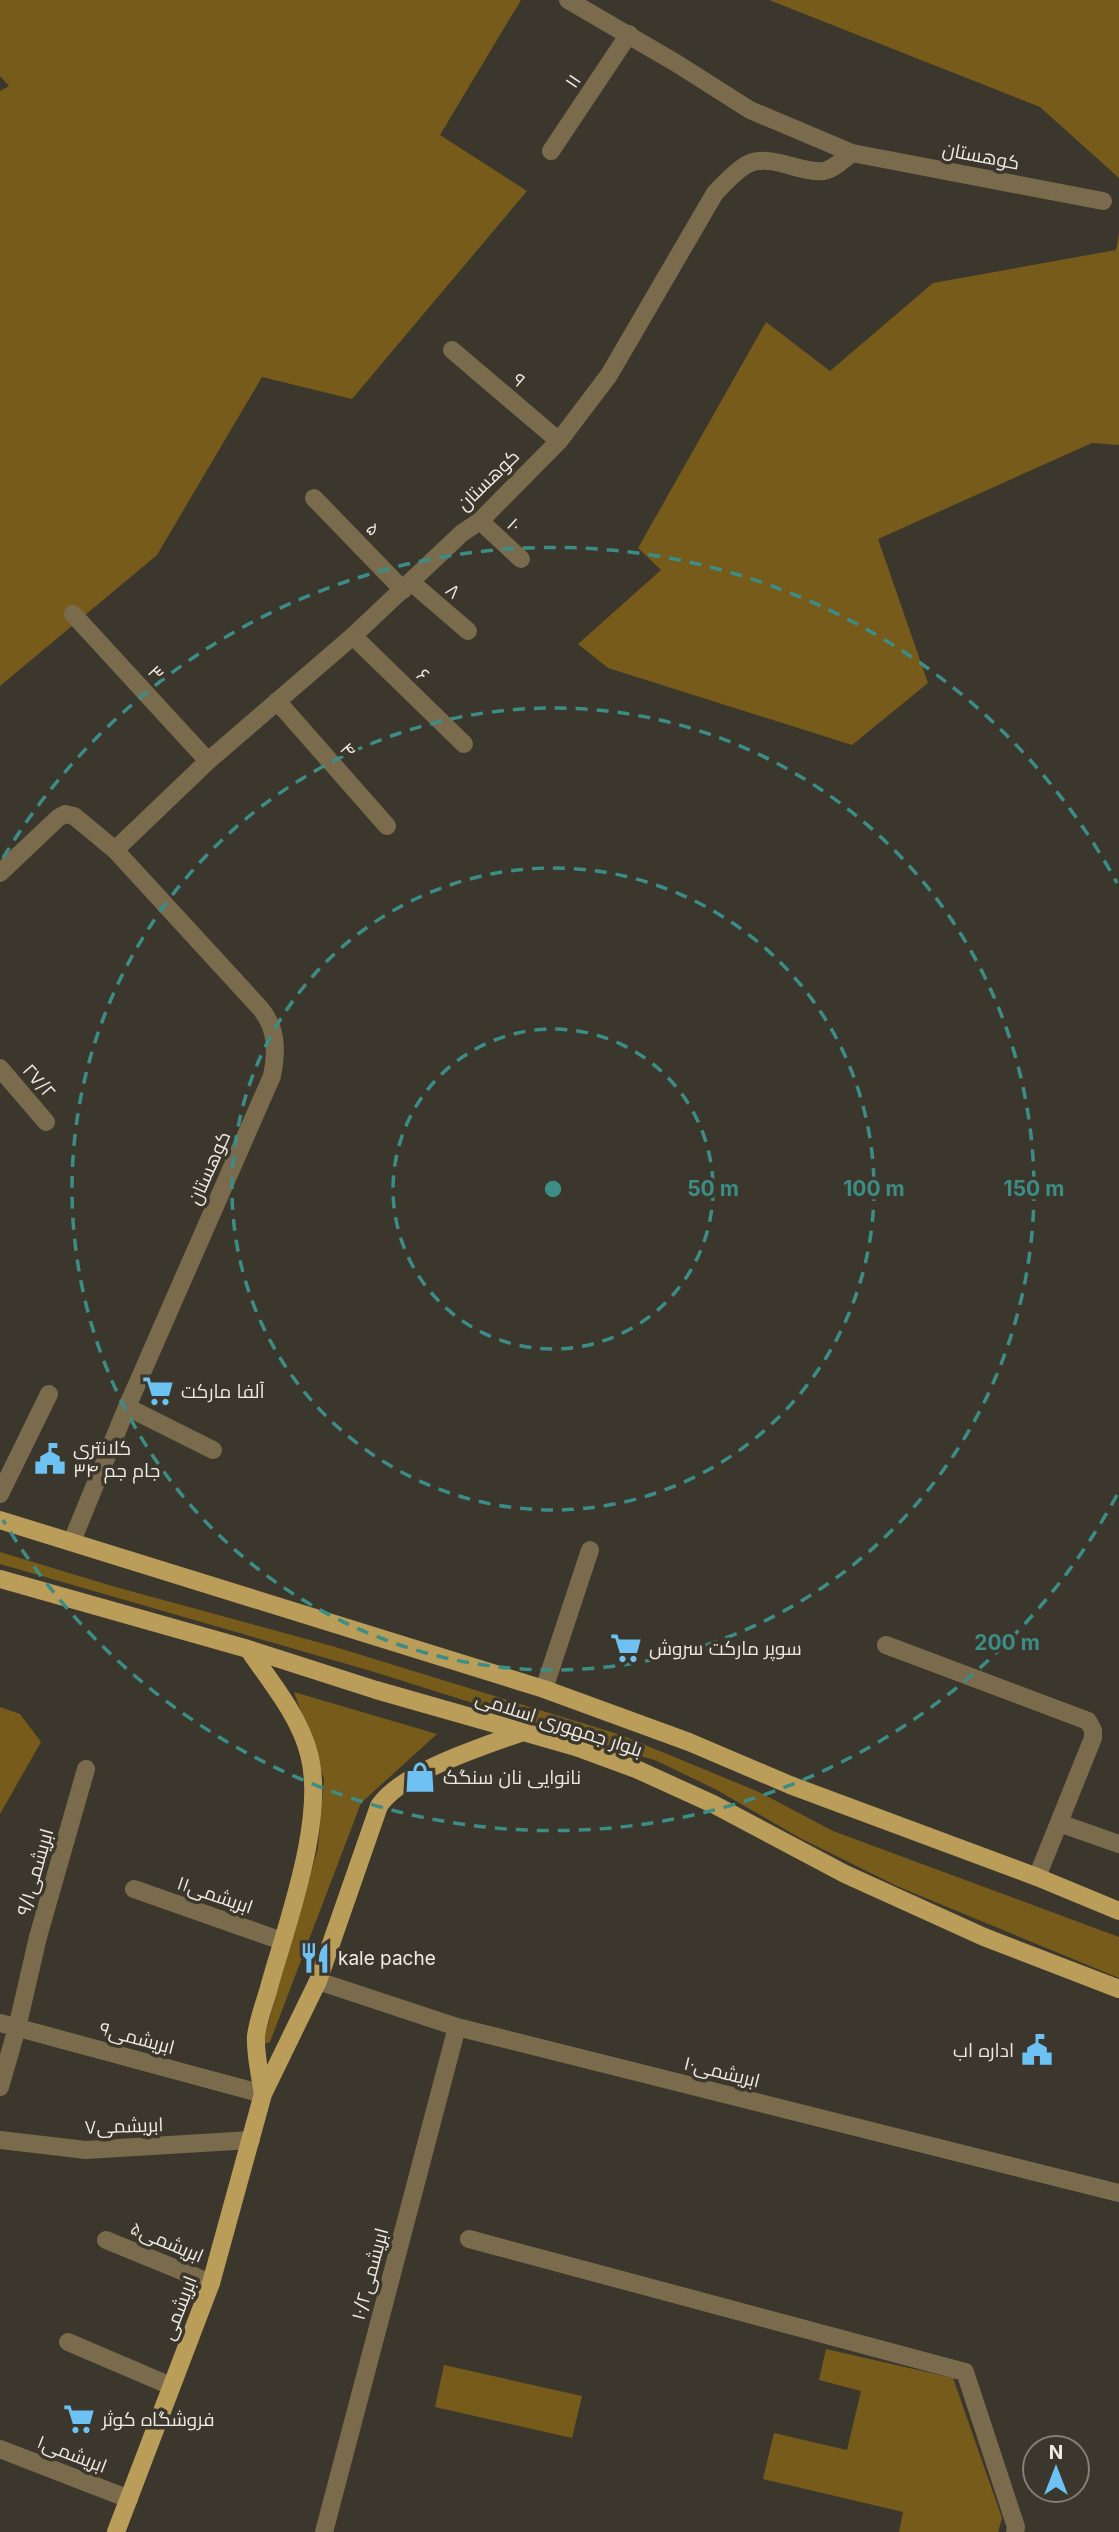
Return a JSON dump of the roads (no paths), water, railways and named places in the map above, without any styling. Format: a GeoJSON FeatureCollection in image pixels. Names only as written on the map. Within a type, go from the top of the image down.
{"type":"FeatureCollection","features":[{"type":"Feature","properties":{"kind":"main road","name":"بلوار جمهوری اسلامی"},"geometry":{"type":"LineString","coordinates":[[0,1520],[544,1689],[689,1742],[790,1785],[1037,1877],[1119,1911]]}},
{"type":"Feature","properties":{"kind":"main road","name":"بلوار جمهوری اسلامی"},"geometry":{"type":"LineString","coordinates":[[0,1579],[248,1648],[376,1690],[576,1747],[636,1769],[713,1804],[845,1874],[984,1937],[1119,1989]]}},
{"type":"Feature","properties":{"kind":"main road"},"geometry":{"type":"LineString","coordinates":[[248,1648],[289,1708],[301,1731],[310,1755],[313,1780],[309,1832],[256,2035],[263,2094]]}},
{"type":"Feature","properties":{"kind":"main road"},"geometry":{"type":"LineString","coordinates":[[263,2094],[318,1981],[374,1818],[384,1799],[405,1782],[433,1767],[523,1732]]}},
{"type":"Feature","properties":{"kind":"main road","name":"ابریشمی"},"geometry":{"type":"LineString","coordinates":[[116,2532],[211,2283],[263,2094]]}},
{"type":"Feature","properties":{"kind":"street","name":"کوهستان"},"geometry":{"type":"LineString","coordinates":[[568,0],[629,34],[750,110],[852,153],[1103,201]]}},
{"type":"Feature","properties":{"kind":"street","name":"۱۱"},"geometry":{"type":"LineString","coordinates":[[551,151],[629,34]]}},
{"type":"Feature","properties":{"kind":"street","name":"کوهستان"},"geometry":{"type":"LineString","coordinates":[[115,850],[208,761],[353,636],[462,533],[480,521],[559,441],[609,375],[715,193],[749,163],[774,162],[822,171],[852,153]]}},
{"type":"Feature","properties":{"kind":"street","name":"۹"},"geometry":{"type":"LineString","coordinates":[[452,350],[559,441]]}},
{"type":"Feature","properties":{"kind":"street","name":"۵"},"geometry":{"type":"LineString","coordinates":[[314,498],[407,586]]}},
{"type":"Feature","properties":{"kind":"street","name":"۱۰"},"geometry":{"type":"LineString","coordinates":[[480,521],[520,559]]}},
{"type":"Feature","properties":{"kind":"street","name":"۸"},"geometry":{"type":"LineString","coordinates":[[407,586],[468,631]]}},
{"type":"Feature","properties":{"kind":"street","name":"۳"},"geometry":{"type":"LineString","coordinates":[[73,614],[208,761]]}},
{"type":"Feature","properties":{"kind":"street","name":"۶"},"geometry":{"type":"LineString","coordinates":[[353,636],[464,744]]}},
{"type":"Feature","properties":{"kind":"street","name":"۴"},"geometry":{"type":"LineString","coordinates":[[277,701],[387,826]]}},
{"type":"Feature","properties":{"kind":"street","name":"کوهستان"},"geometry":{"type":"LineString","coordinates":[[4,861],[58,818],[65,814],[74,816],[115,850],[270,1020],[274,1035],[276,1055],[272,1076],[127,1407],[72,1541]]}},
{"type":"Feature","properties":{"kind":"street","name":"۲۷/۲"},"geometry":{"type":"LineString","coordinates":[[0,1068],[46,1122]]}},
{"type":"Feature","properties":{"kind":"street"},"geometry":{"type":"LineString","coordinates":[[0,1494],[50,1394]]}},
{"type":"Feature","properties":{"kind":"street"},"geometry":{"type":"LineString","coordinates":[[127,1407],[213,1450]]}},
{"type":"Feature","properties":{"kind":"street"},"geometry":{"type":"LineString","coordinates":[[544,1689],[590,1550]]}},
{"type":"Feature","properties":{"kind":"street"},"geometry":{"type":"LineString","coordinates":[[886,1645],[1088,1721],[1093,1730],[1093,1738],[1037,1877]]}},
{"type":"Feature","properties":{"kind":"street","name":"۹/۱ابریشمی"},"geometry":{"type":"LineString","coordinates":[[0,2087],[9,2025],[38,1937],[86,1769]]}},
{"type":"Feature","properties":{"kind":"street"},"geometry":{"type":"LineString","coordinates":[[1059,1823],[1119,1844]]}},
{"type":"Feature","properties":{"kind":"street","name":"ابریشمی۱۱"},"geometry":{"type":"LineString","coordinates":[[134,1889],[282,1941]]}},
{"type":"Feature","properties":{"kind":"street","name":"ابریشمی۱۰"},"geometry":{"type":"LineString","coordinates":[[318,1981],[457,2027],[1119,2193]]}},
{"type":"Feature","properties":{"kind":"street","name":"ابریشمی۹"},"geometry":{"type":"LineString","coordinates":[[9,2025],[263,2094]]}},
{"type":"Feature","properties":{"kind":"street","name":"۱۰/۲ابریشمی"},"geometry":{"type":"LineString","coordinates":[[324,2532],[457,2027]]}},
{"type":"Feature","properties":{"kind":"street","name":"ابریشمی۷"},"geometry":{"type":"LineString","coordinates":[[0,2140],[86,2150],[251,2140]]}},
{"type":"Feature","properties":{"kind":"street"},"geometry":{"type":"LineString","coordinates":[[469,2239],[965,2372],[1016,2528],[1015,2532]]}},
{"type":"Feature","properties":{"kind":"street","name":"ابریشمی۵"},"geometry":{"type":"LineString","coordinates":[[106,2240],[211,2283]]}},
{"type":"Feature","properties":{"kind":"street"},"geometry":{"type":"LineString","coordinates":[[68,2342],[171,2386]]}},
{"type":"Feature","properties":{"kind":"street","name":"ابریشمی۱"},"geometry":{"type":"LineString","coordinates":[[0,2449],[129,2499]]}},
{"type":"Feature","properties":{"kind":"place","name":"آلفا مارکت"},"geometry":{"type":"Point","coordinates":[158,1391]}},
{"type":"Feature","properties":{"kind":"place","name":"کلانتری ۳۴ جام جم"},"geometry":{"type":"Point","coordinates":[50,1459]}},
{"type":"Feature","properties":{"kind":"place","name":"سوپر مارکت سروش"},"geometry":{"type":"Point","coordinates":[626,1648]}},
{"type":"Feature","properties":{"kind":"place","name":"نانوایی نان سنگک"},"geometry":{"type":"Point","coordinates":[420,1777]}},
{"type":"Feature","properties":{"kind":"place","name":"kale pache"},"geometry":{"type":"Point","coordinates":[315,1958]}},
{"type":"Feature","properties":{"kind":"place","name":"اداره اب"},"geometry":{"type":"Point","coordinates":[1037,2050]}},
{"type":"Feature","properties":{"kind":"place","name":"فروشگاه کوثر"},"geometry":{"type":"Point","coordinates":[79,2419]}}]}
